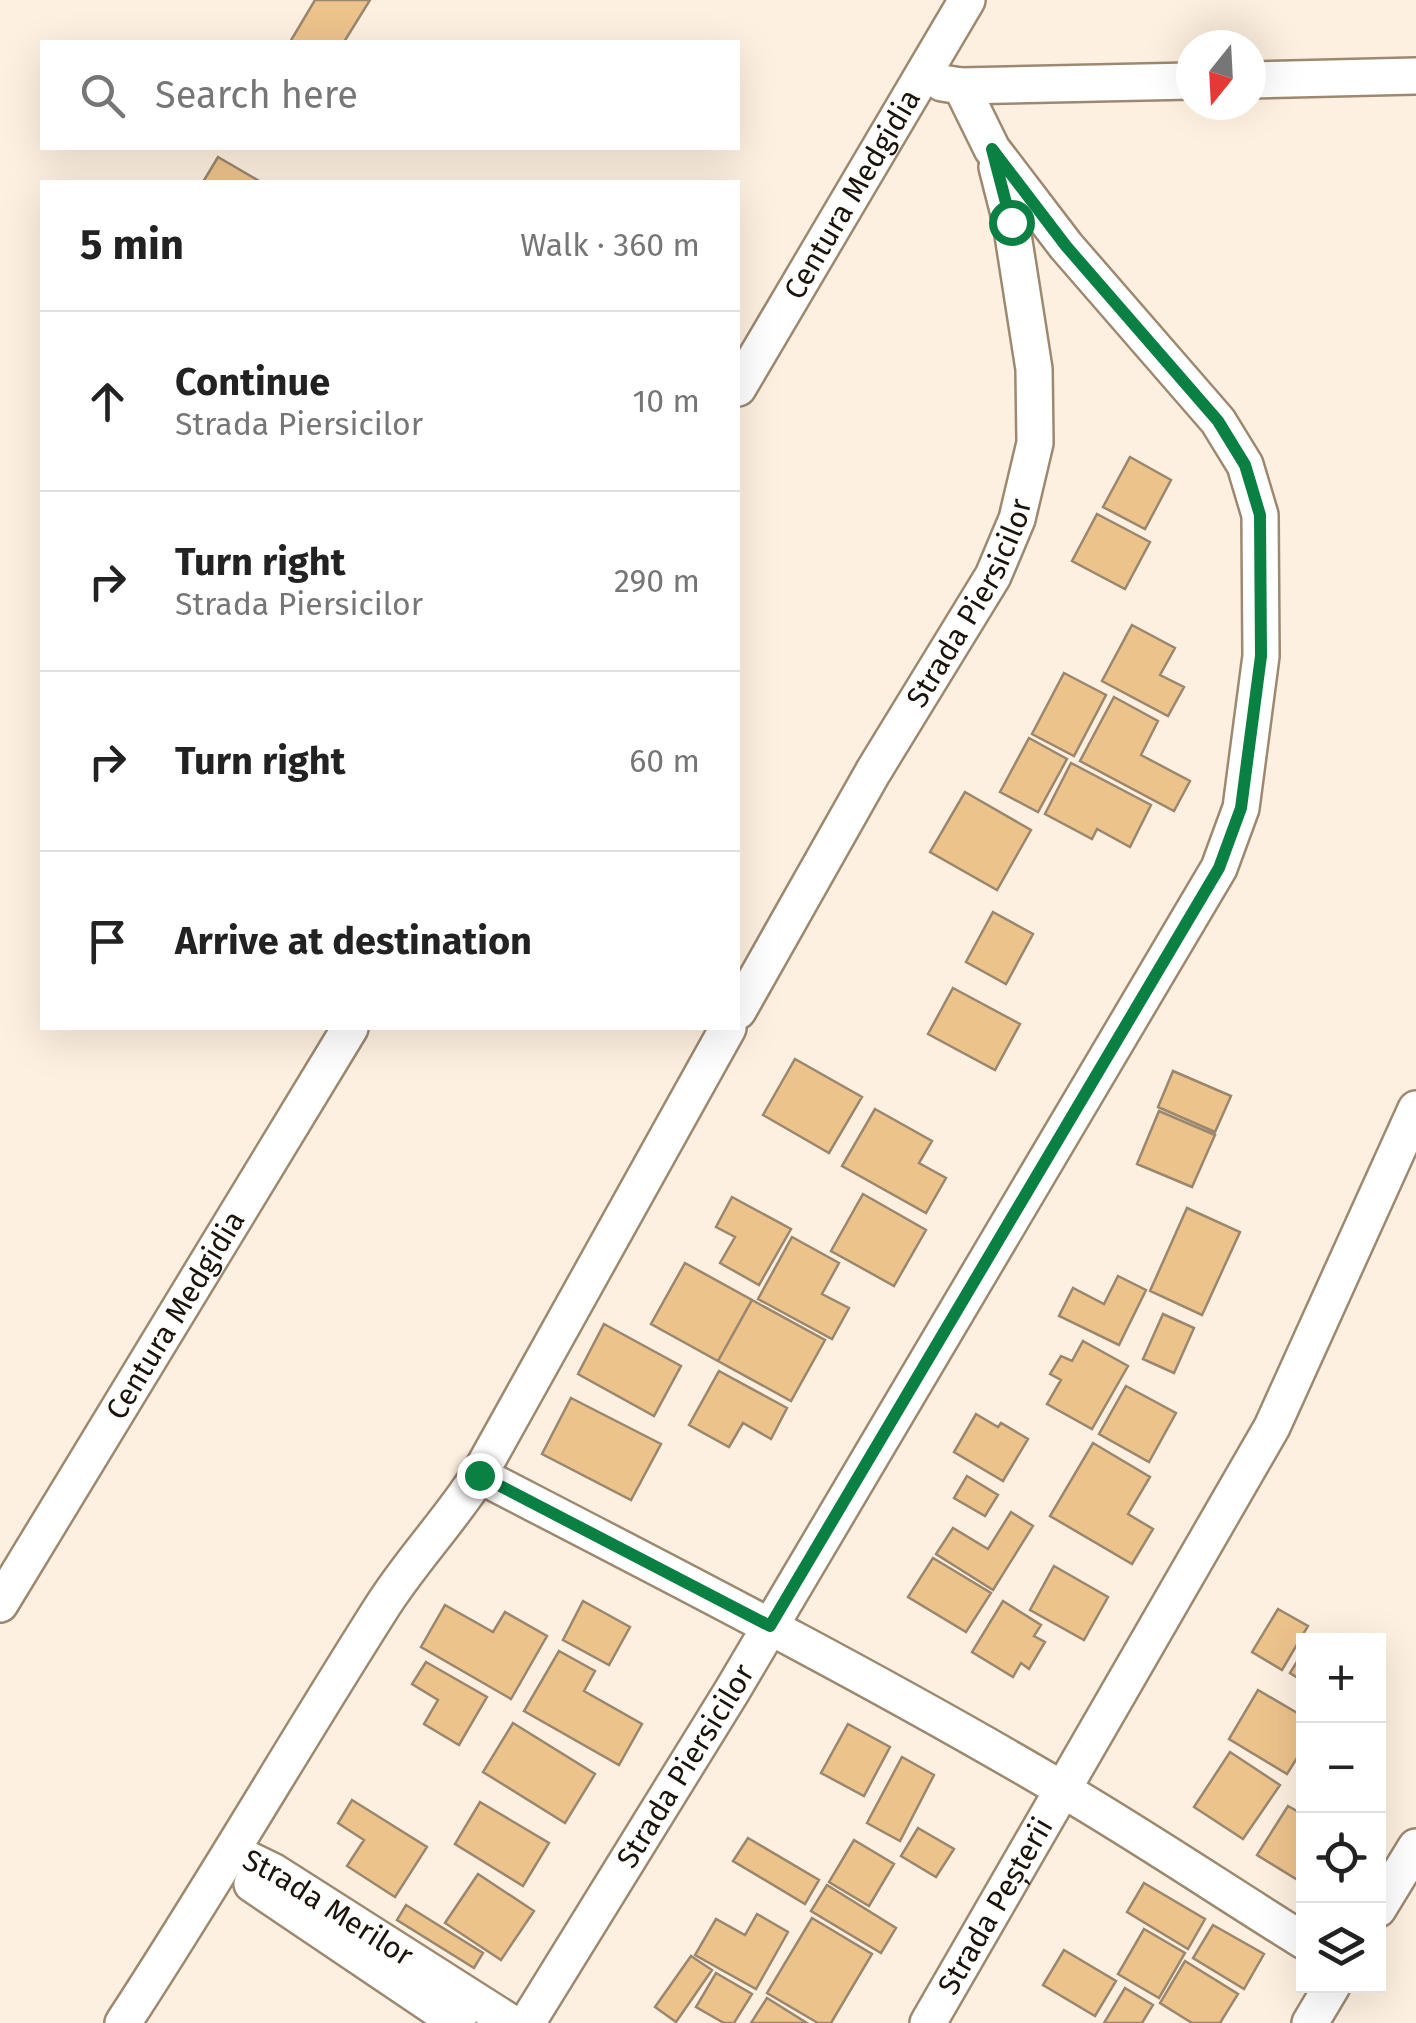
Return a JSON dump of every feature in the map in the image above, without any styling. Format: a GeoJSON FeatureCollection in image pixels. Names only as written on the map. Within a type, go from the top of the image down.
{"type":"FeatureCollection","features":[{"type":"Feature","properties":{"kind":"street","name":"Centura Medgidia"},"geometry":{"type":"LineString","coordinates":[[740,385],[968,0]]}},
{"type":"Feature","properties":{"kind":"street"},"geometry":{"type":"LineString","coordinates":[[1266,80],[1416,76]]}},
{"type":"Feature","properties":{"kind":"street"},"geometry":{"type":"LineString","coordinates":[[921,79],[961,86],[1176,81]]}},
{"type":"Feature","properties":{"kind":"street","name":"Strada Piersicilor"},"geometry":{"type":"LineString","coordinates":[[527,2023],[770,1626],[1219,868],[1241,808],[1261,656],[1262,583],[1260,515],[1245,465],[1218,421],[1066,246],[992,149],[961,86]]}},
{"type":"Feature","properties":{"kind":"street","name":"Strada Piersicilor"},"geometry":{"type":"LineString","coordinates":[[740,1007],[873,772],[993,576],[1018,519],[1035,443],[1034,369],[1011,222],[992,149]]}},
{"type":"Feature","properties":{"kind":"street","name":"Centura Medgidia"},"geometry":{"type":"LineString","coordinates":[[0,1604],[349,1030]]}},
{"type":"Feature","properties":{"kind":"street"},"geometry":{"type":"LineString","coordinates":[[122,2023],[233,1852],[382,1605],[479,1475],[727,1030]]}},
{"type":"Feature","properties":{"kind":"street","name":"Strada Peșterii"},"geometry":{"type":"LineString","coordinates":[[928,2023],[1272,1427],[1416,1110]]}},
{"type":"Feature","properties":{"kind":"street"},"geometry":{"type":"LineString","coordinates":[[479,1475],[770,1626],[1064,1790],[1296,1936]]}},
{"type":"Feature","properties":{"kind":"street"},"geometry":{"type":"LineString","coordinates":[[1382,1903],[1416,1847]]}},
{"type":"Feature","properties":{"kind":"street","name":"Strada Merilor"},"geometry":{"type":"LineString","coordinates":[[233,1852],[254,1887],[458,2023]]}},
{"type":"Feature","properties":{"kind":"street","name":"Strada Merilor"},"geometry":{"type":"LineString","coordinates":[[233,1852],[274,1872],[510,2023]]}},
{"type":"Feature","properties":{"kind":"street"},"geometry":{"type":"LineString","coordinates":[[1310,2023],[1328,1993]]}},
{"type":"Feature","properties":{"kind":"building"},"geometry":{"type":"Polygon","coordinates":[[[315,0],[370,0],[345,40],[291,40],[315,0]]]}},
{"type":"Feature","properties":{"kind":"building"},"geometry":{"type":"Polygon","coordinates":[[[218,157],[258,180],[204,180],[218,157]]]}},
{"type":"Feature","properties":{"kind":"building"},"geometry":{"type":"Polygon","coordinates":[[[1130,457],[1171,480],[1145,529],[1103,507],[1130,457]]]}},
{"type":"Feature","properties":{"kind":"building"},"geometry":{"type":"Polygon","coordinates":[[[1097,514],[1150,542],[1125,589],[1072,561],[1097,514]]]}},
{"type":"Feature","properties":{"kind":"building"},"geometry":{"type":"Polygon","coordinates":[[[1132,625],[1175,648],[1160,675],[1184,687],[1168,716],[1102,681],[1132,625]]]}},
{"type":"Feature","properties":{"kind":"building"},"geometry":{"type":"Polygon","coordinates":[[[1064,673],[1106,695],[1074,756],[1032,734],[1064,673]]]}},
{"type":"Feature","properties":{"kind":"building"},"geometry":{"type":"Polygon","coordinates":[[[1114,697],[1158,721],[1141,755],[1190,781],[1174,811],[1080,761],[1114,697]]]}},
{"type":"Feature","properties":{"kind":"building"},"geometry":{"type":"Polygon","coordinates":[[[1029,738],[1067,759],[1038,812],[1000,792],[1029,738]]]}},
{"type":"Feature","properties":{"kind":"building"},"geometry":{"type":"Polygon","coordinates":[[[1071,763],[1151,805],[1130,847],[1097,829],[1092,839],[1045,814],[1071,763]]]}},
{"type":"Feature","properties":{"kind":"building"},"geometry":{"type":"Polygon","coordinates":[[[965,792],[1031,830],[997,890],[930,852],[965,792]]]}},
{"type":"Feature","properties":{"kind":"building"},"geometry":{"type":"Polygon","coordinates":[[[993,912],[1033,934],[1006,984],[966,962],[993,912]]]}},
{"type":"Feature","properties":{"kind":"building"},"geometry":{"type":"Polygon","coordinates":[[[953,988],[1020,1024],[995,1070],[928,1034],[953,988]]]}},
{"type":"Feature","properties":{"kind":"building"},"geometry":{"type":"Polygon","coordinates":[[[795,1059],[862,1097],[829,1153],[763,1115],[795,1059]]]}},
{"type":"Feature","properties":{"kind":"building"},"geometry":{"type":"Polygon","coordinates":[[[1173,1071],[1231,1096],[1215,1132],[1158,1107],[1173,1071]]]}},
{"type":"Feature","properties":{"kind":"building"},"geometry":{"type":"Polygon","coordinates":[[[875,1109],[932,1141],[919,1163],[946,1178],[926,1213],[842,1166],[875,1109]]]}},
{"type":"Feature","properties":{"kind":"building"},"geometry":{"type":"Polygon","coordinates":[[[1159,1111],[1215,1135],[1192,1187],[1137,1164],[1159,1111]]]}},
{"type":"Feature","properties":{"kind":"building"},"geometry":{"type":"Polygon","coordinates":[[[863,1194],[926,1230],[894,1286],[831,1251],[863,1194]]]}},
{"type":"Feature","properties":{"kind":"building"},"geometry":{"type":"Polygon","coordinates":[[[732,1197],[791,1229],[759,1285],[720,1263],[735,1237],[716,1227],[732,1197]]]}},
{"type":"Feature","properties":{"kind":"building"},"geometry":{"type":"Polygon","coordinates":[[[1187,1208],[1240,1232],[1202,1315],[1150,1291],[1187,1208]]]}},
{"type":"Feature","properties":{"kind":"building"},"geometry":{"type":"Polygon","coordinates":[[[792,1237],[839,1263],[822,1294],[849,1308],[832,1339],[758,1299],[792,1237]]]}},
{"type":"Feature","properties":{"kind":"building"},"geometry":{"type":"Polygon","coordinates":[[[685,1263],[752,1300],[718,1361],[651,1324],[685,1263]]]}},
{"type":"Feature","properties":{"kind":"building"},"geometry":{"type":"Polygon","coordinates":[[[1118,1276],[1146,1290],[1119,1345],[1059,1316],[1073,1288],[1104,1304],[1118,1276]]]}},
{"type":"Feature","properties":{"kind":"building"},"geometry":{"type":"Polygon","coordinates":[[[752,1300],[825,1340],[791,1401],[718,1361],[752,1300]]]}},
{"type":"Feature","properties":{"kind":"building"},"geometry":{"type":"Polygon","coordinates":[[[1163,1314],[1194,1328],[1174,1373],[1143,1359],[1163,1314]]]}},
{"type":"Feature","properties":{"kind":"building"},"geometry":{"type":"Polygon","coordinates":[[[604,1324],[681,1366],[654,1416],[578,1374],[604,1324]]]}},
{"type":"Feature","properties":{"kind":"building"},"geometry":{"type":"Polygon","coordinates":[[[1083,1341],[1128,1366],[1092,1429],[1047,1404],[1061,1380],[1050,1374],[1061,1356],[1072,1361],[1083,1341]]]}},
{"type":"Feature","properties":{"kind":"building"},"geometry":{"type":"Polygon","coordinates":[[[719,1371],[787,1408],[771,1439],[743,1423],[729,1447],[689,1425],[719,1371]]]}},
{"type":"Feature","properties":{"kind":"building"},"geometry":{"type":"Polygon","coordinates":[[[1126,1386],[1176,1413],[1149,1462],[1099,1434],[1126,1386]]]}},
{"type":"Feature","properties":{"kind":"building"},"geometry":{"type":"Polygon","coordinates":[[[571,1398],[661,1444],[631,1500],[542,1454],[571,1398]]]}},
{"type":"Feature","properties":{"kind":"building"},"geometry":{"type":"Polygon","coordinates":[[[976,1414],[1028,1439],[1003,1481],[954,1452],[976,1414]]]}},
{"type":"Feature","properties":{"kind":"building"},"geometry":{"type":"Polygon","coordinates":[[[1093,1443],[1150,1477],[1128,1514],[1153,1529],[1132,1564],[1050,1516],[1093,1443]]]}},
{"type":"Feature","properties":{"kind":"building"},"geometry":{"type":"Polygon","coordinates":[[[967,1476],[998,1495],[985,1516],[954,1498],[967,1476]]]}},
{"type":"Feature","properties":{"kind":"building"},"geometry":{"type":"Polygon","coordinates":[[[1011,1512],[1033,1526],[993,1590],[936,1554],[953,1528],[988,1549],[1011,1512]]]}},
{"type":"Feature","properties":{"kind":"building"},"geometry":{"type":"Polygon","coordinates":[[[933,1558],[991,1593],[966,1632],[908,1597],[933,1558]]]}},
{"type":"Feature","properties":{"kind":"building"},"geometry":{"type":"Polygon","coordinates":[[[1054,1566],[1108,1597],[1084,1640],[1030,1610],[1054,1566]]]}},
{"type":"Feature","properties":{"kind":"building"},"geometry":{"type":"Polygon","coordinates":[[[583,1601],[630,1627],[609,1665],[563,1640],[583,1601]]]}},
{"type":"Feature","properties":{"kind":"building"},"geometry":{"type":"Polygon","coordinates":[[[1003,1601],[1041,1625],[1034,1636],[1045,1642],[1029,1669],[1021,1663],[1013,1677],[972,1652],[1003,1601]]]}},
{"type":"Feature","properties":{"kind":"building"},"geometry":{"type":"Polygon","coordinates":[[[445,1605],[493,1632],[505,1612],[547,1636],[511,1699],[421,1647],[445,1605]]]}},
{"type":"Feature","properties":{"kind":"building"},"geometry":{"type":"Polygon","coordinates":[[[1278,1609],[1308,1626],[1304,1633],[1296,1633],[1296,1646],[1282,1670],[1252,1652],[1278,1609]]]}},
{"type":"Feature","properties":{"kind":"building"},"geometry":{"type":"Polygon","coordinates":[[[559,1651],[595,1671],[584,1691],[642,1724],[619,1765],[524,1711],[559,1651]]]}},
{"type":"Feature","properties":{"kind":"building"},"geometry":{"type":"Polygon","coordinates":[[[426,1662],[487,1697],[459,1745],[424,1724],[438,1700],[412,1684],[426,1662]]]}},
{"type":"Feature","properties":{"kind":"building"},"geometry":{"type":"Polygon","coordinates":[[[1258,1690],[1296,1712],[1296,1760],[1287,1774],[1229,1739],[1258,1690]]]}},
{"type":"Feature","properties":{"kind":"building"},"geometry":{"type":"Polygon","coordinates":[[[513,1723],[595,1774],[565,1823],[483,1772],[513,1723]]]}},
{"type":"Feature","properties":{"kind":"building"},"geometry":{"type":"Polygon","coordinates":[[[848,1724],[890,1747],[864,1796],[821,1773],[848,1724]]]}},
{"type":"Feature","properties":{"kind":"building"},"geometry":{"type":"Polygon","coordinates":[[[1230,1752],[1280,1785],[1243,1839],[1194,1807],[1230,1752]]]}},
{"type":"Feature","properties":{"kind":"building"},"geometry":{"type":"Polygon","coordinates":[[[902,1757],[934,1775],[900,1841],[867,1823],[902,1757]]]}},
{"type":"Feature","properties":{"kind":"building"},"geometry":{"type":"Polygon","coordinates":[[[352,1800],[427,1847],[395,1897],[347,1866],[364,1840],[338,1823],[352,1800]]]}},
{"type":"Feature","properties":{"kind":"building"},"geometry":{"type":"Polygon","coordinates":[[[480,1802],[549,1843],[523,1886],[455,1844],[480,1802]]]}},
{"type":"Feature","properties":{"kind":"building"},"geometry":{"type":"Polygon","coordinates":[[[1288,1806],[1296,1810],[1296,1879],[1257,1855],[1288,1806]]]}},
{"type":"Feature","properties":{"kind":"building"},"geometry":{"type":"Polygon","coordinates":[[[918,1828],[954,1849],[936,1877],[901,1856],[918,1828]]]}},
{"type":"Feature","properties":{"kind":"building"},"geometry":{"type":"Polygon","coordinates":[[[748,1838],[819,1880],[805,1904],[733,1861],[748,1838]]]}},
{"type":"Feature","properties":{"kind":"building"},"geometry":{"type":"Polygon","coordinates":[[[854,1840],[894,1864],[869,1906],[829,1882],[854,1840]]]}},
{"type":"Feature","properties":{"kind":"building"},"geometry":{"type":"Polygon","coordinates":[[[478,1874],[534,1911],[501,1960],[445,1923],[478,1874]]]}},
{"type":"Feature","properties":{"kind":"building"},"geometry":{"type":"Polygon","coordinates":[[[1144,1883],[1205,1919],[1188,1949],[1127,1912],[1144,1883]]]}},
{"type":"Feature","properties":{"kind":"building"},"geometry":{"type":"Polygon","coordinates":[[[827,1885],[896,1928],[881,1953],[811,1911],[827,1885]]]}},
{"type":"Feature","properties":{"kind":"building"},"geometry":{"type":"Polygon","coordinates":[[[406,1905],[483,1953],[474,1968],[397,1920],[406,1905]]]}},
{"type":"Feature","properties":{"kind":"building"},"geometry":{"type":"Polygon","coordinates":[[[757,1914],[788,1932],[756,1989],[695,1955],[716,1919],[745,1935],[757,1914]]]}},
{"type":"Feature","properties":{"kind":"building"},"geometry":{"type":"Polygon","coordinates":[[[812,1918],[872,1954],[831,2023],[818,2023],[767,1993],[812,1918]]]}},
{"type":"Feature","properties":{"kind":"building"},"geometry":{"type":"Polygon","coordinates":[[[1213,1925],[1264,1954],[1244,1989],[1193,1958],[1213,1925]]]}},
{"type":"Feature","properties":{"kind":"building"},"geometry":{"type":"Polygon","coordinates":[[[1144,1929],[1185,1953],[1159,1998],[1118,1974],[1144,1929]]]}},
{"type":"Feature","properties":{"kind":"building"},"geometry":{"type":"Polygon","coordinates":[[[1064,1950],[1116,1981],[1095,2016],[1043,1985],[1064,1950]]]}},
{"type":"Feature","properties":{"kind":"building"},"geometry":{"type":"Polygon","coordinates":[[[691,1956],[712,1970],[676,2022],[655,2007],[691,1956]]]}},
{"type":"Feature","properties":{"kind":"building"},"geometry":{"type":"Polygon","coordinates":[[[1185,1961],[1238,1994],[1220,2023],[1192,2023],[1160,2003],[1185,1961]]]}},
{"type":"Feature","properties":{"kind":"building"},"geometry":{"type":"Polygon","coordinates":[[[716,1973],[752,1994],[734,2023],[724,2023],[696,2007],[716,1973]]]}},
{"type":"Feature","properties":{"kind":"building"},"geometry":{"type":"Polygon","coordinates":[[[1125,1988],[1153,2005],[1142,2023],[1104,2023],[1125,1988]]]}},
{"type":"Feature","properties":{"kind":"building"},"geometry":{"type":"Polygon","coordinates":[[[767,1998],[807,2023],[751,2023],[767,1998]]]}},
{"type":"Feature","properties":{"kind":"route"},"geometry":{"type":"LineString","coordinates":[[479,1475],[770,1626],[1219,868],[1241,808],[1261,656],[1260,515],[1245,465],[1218,421],[1066,246],[992,149],[1011,222]]}}]}
